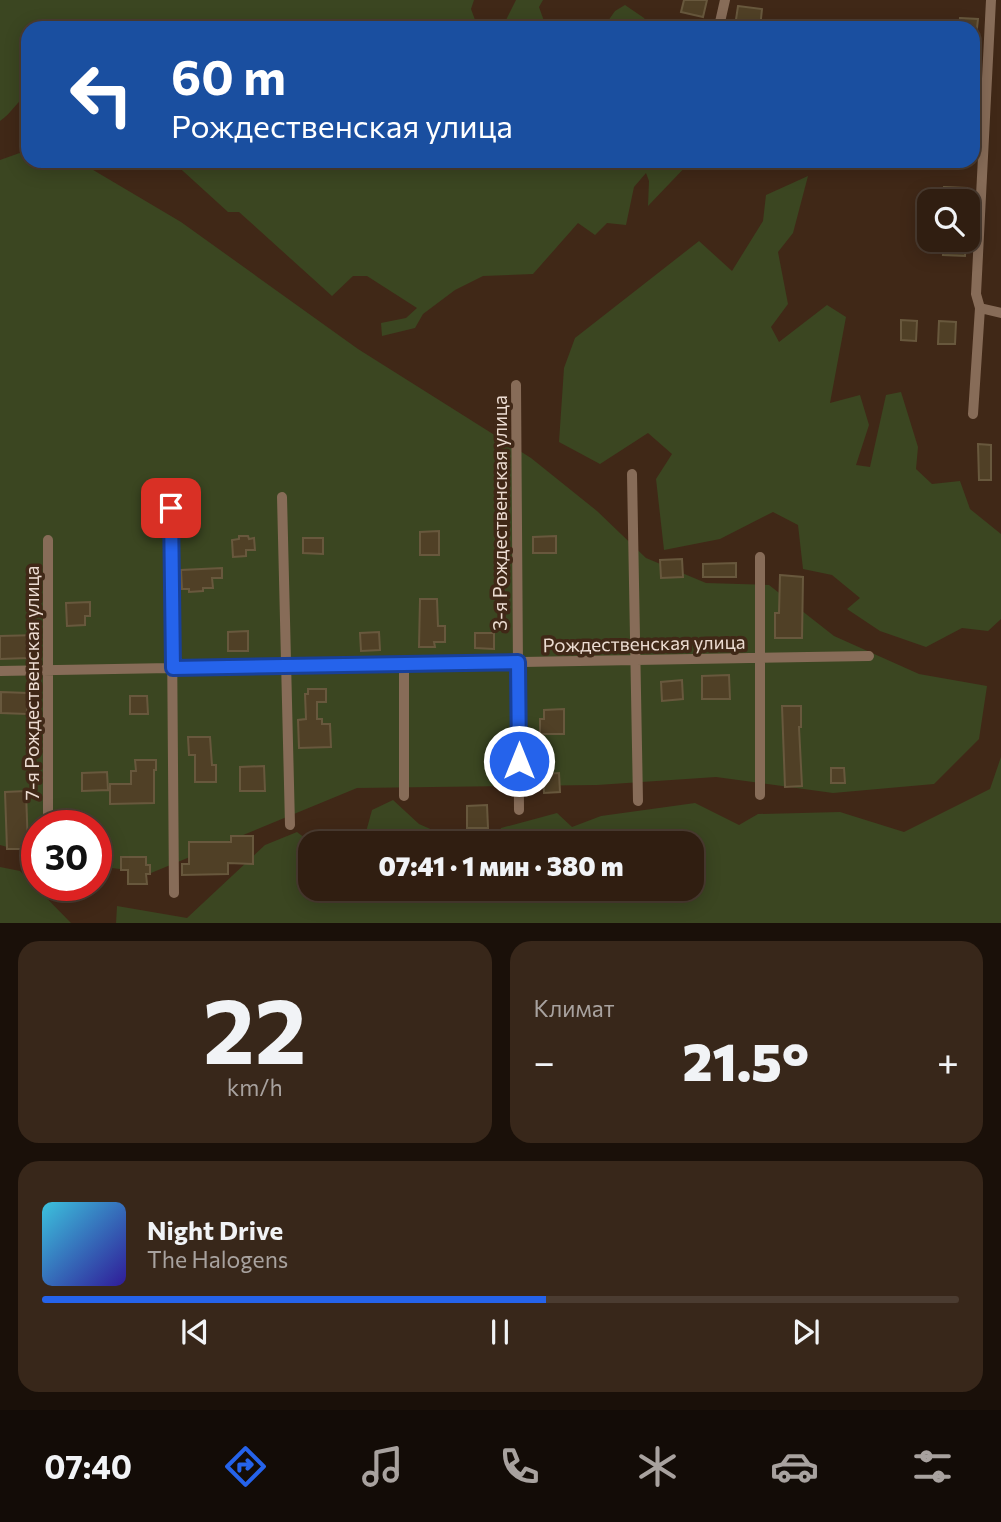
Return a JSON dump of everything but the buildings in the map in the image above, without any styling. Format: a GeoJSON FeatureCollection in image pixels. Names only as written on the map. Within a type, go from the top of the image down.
{"type":"FeatureCollection","features":[{"type":"Feature","properties":{"kind":"street"},"geometry":{"type":"LineString","coordinates":[[720,21],[725,0]]}},
{"type":"Feature","properties":{"kind":"street"},"geometry":{"type":"LineString","coordinates":[[973,414],[980,307],[976,294],[991,0]]}},
{"type":"Feature","properties":{"kind":"street"},"geometry":{"type":"LineString","coordinates":[[980,307],[1001,313]]}},
{"type":"Feature","properties":{"kind":"street","name":"3-я Рождественская улица"},"geometry":{"type":"LineString","coordinates":[[516,384],[519,810]]}},
{"type":"Feature","properties":{"kind":"street"},"geometry":{"type":"LineString","coordinates":[[632,474],[638,801]]}},
{"type":"Feature","properties":{"kind":"street"},"geometry":{"type":"LineString","coordinates":[[282,497],[290,825]]}},
{"type":"Feature","properties":{"kind":"street"},"geometry":{"type":"LineString","coordinates":[[171,508],[174,893]]}},
{"type":"Feature","properties":{"kind":"street","name":"7-я Рождественская улица"},"geometry":{"type":"LineString","coordinates":[[48,540],[48,810]]}},
{"type":"Feature","properties":{"kind":"street"},"geometry":{"type":"LineString","coordinates":[[760,557],[760,795]]}},
{"type":"Feature","properties":{"kind":"street","name":"Рождественская улица"},"geometry":{"type":"LineString","coordinates":[[0,671],[869,656]]}},
{"type":"Feature","properties":{"kind":"street"},"geometry":{"type":"LineString","coordinates":[[404,664],[404,796]]}},
{"type":"Feature","properties":{"kind":"green space"},"geometry":{"type":"Polygon","coordinates":[[[0,0],[474,0],[471,9],[475,21],[21,21],[21,99],[0,121],[0,0]]]}},
{"type":"Feature","properties":{"kind":"green space"},"geometry":{"type":"Polygon","coordinates":[[[516,0],[543,0],[539,7],[544,21],[506,21],[516,0]]]}},
{"type":"Feature","properties":{"kind":"green space"},"geometry":{"type":"Polygon","coordinates":[[[625,5],[646,21],[608,21],[615,11],[625,5]]]}},
{"type":"Feature","properties":{"kind":"green space"},"geometry":{"type":"Polygon","coordinates":[[[21,152],[21,168],[90,168],[181,222],[358,349],[531,458],[597,511],[646,558],[706,583],[769,585],[834,636],[919,674],[987,686],[979,739],[934,784],[833,793],[716,777],[597,785],[357,788],[151,873],[112,868],[112,810],[21,810],[21,851],[0,845],[0,160],[21,152]]]}},
{"type":"Feature","properties":{"kind":"green space"},"geometry":{"type":"Polygon","coordinates":[[[180,168],[684,168],[648,206],[649,181],[646,173],[634,187],[626,225],[607,223],[595,235],[578,223],[533,274],[483,276],[455,290],[423,314],[415,328],[382,336],[381,323],[406,318],[417,308],[367,276],[353,276],[332,296],[239,212],[228,212],[180,168]]]}},
{"type":"Feature","properties":{"kind":"green space"},"geometry":{"type":"Polygon","coordinates":[[[808,176],[793,233],[778,252],[788,304],[771,327],[779,342],[827,305],[846,317],[830,403],[860,395],[869,425],[856,465],[870,467],[886,395],[901,392],[918,447],[916,469],[932,484],[960,481],[970,509],[1001,534],[1001,619],[988,631],[962,628],[926,647],[880,631],[847,609],[860,598],[832,575],[803,569],[798,525],[773,512],[720,539],[664,550],[656,479],[672,454],[648,433],[600,464],[559,442],[564,368],[575,338],[699,241],[732,271],[763,221],[766,195],[808,176]]]}},
{"type":"Feature","properties":{"kind":"green space"},"geometry":{"type":"Polygon","coordinates":[[[1001,757],[1001,923],[116,923],[117,906],[187,918],[265,845],[297,832],[298,901],[704,901],[704,831],[499,831],[501,828],[557,813],[572,827],[601,816],[695,803],[739,825],[758,814],[840,812],[904,832],[990,789],[1001,757]]]}},
{"type":"Feature","properties":{"kind":"green space"},"geometry":{"type":"Polygon","coordinates":[[[393,800],[419,824],[435,831],[366,831],[372,810],[393,800]]]}},
{"type":"Feature","properties":{"kind":"green space"},"geometry":{"type":"Polygon","coordinates":[[[0,867],[21,872],[21,901],[49,901],[71,923],[0,923],[0,867]]]}},
{"type":"Feature","properties":{"kind":"route"},"geometry":{"type":"LineString","coordinates":[[171,508],[173,668],[518,662],[519,761]]}}]}
